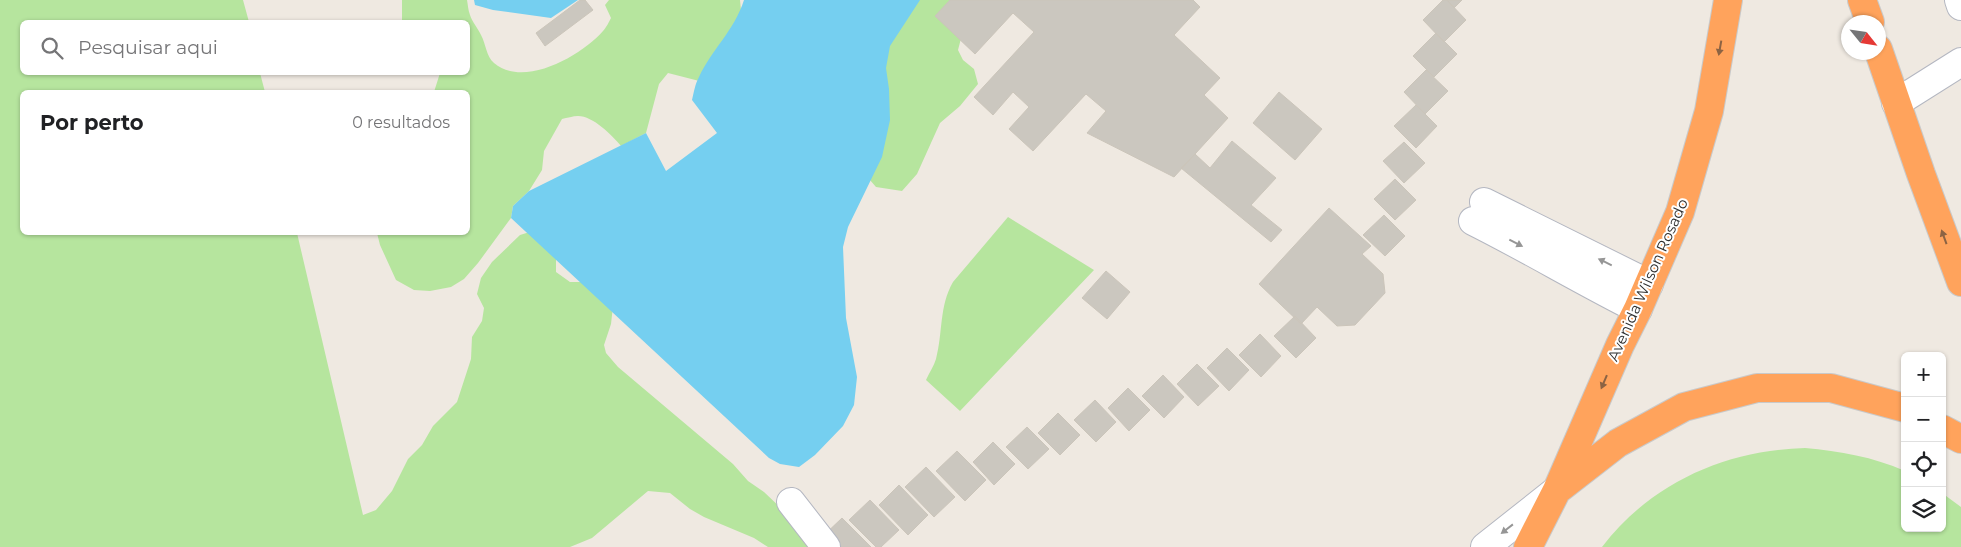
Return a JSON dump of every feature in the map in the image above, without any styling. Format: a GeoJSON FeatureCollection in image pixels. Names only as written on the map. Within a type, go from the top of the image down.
{"type":"FeatureCollection","features":[{"type":"Feature","properties":{"kind":"highway","name":"Avenida Wilson Rosado"},"geometry":{"type":"LineString","coordinates":[[1528,547],[1557,490],[1680,212],[1710,111],[1728,0]]}},
{"type":"Feature","properties":{"kind":"highway"},"geometry":{"type":"LineString","coordinates":[[1862,0],[1867,15]]}},
{"type":"Feature","properties":{"kind":"highway"},"geometry":{"type":"LineString","coordinates":[[1882,60],[1961,282]]}},
{"type":"Feature","properties":{"kind":"highway"},"geometry":{"type":"LineString","coordinates":[[1557,490],[1618,442],[1684,407],[1756,388],[1831,388],[1901,407]]}},
{"type":"Feature","properties":{"kind":"highway"},"geometry":{"type":"LineString","coordinates":[[1946,430],[1961,439]]}},
{"type":"Feature","properties":{"kind":"street"},"geometry":{"type":"LineString","coordinates":[[1959,0],[1961,6]]}},
{"type":"Feature","properties":{"kind":"street"},"geometry":{"type":"LineString","coordinates":[[1896,103],[1961,62]]}},
{"type":"Feature","properties":{"kind":"street"},"geometry":{"type":"LineString","coordinates":[[1638,309],[1591,285],[1534,252],[1478,212],[1649,284]]}},
{"type":"Feature","properties":{"kind":"street"},"geometry":{"type":"LineString","coordinates":[[1485,547],[1557,490]]}},
{"type":"Feature","properties":{"kind":"street"},"geometry":{"type":"LineString","coordinates":[[791,502],[826,547]]}},
{"type":"Feature","properties":{"kind":"green space"},"geometry":{"type":"Polygon","coordinates":[[[0,0],[243,0],[248,20],[20,20],[20,75],[261,75],[264,90],[20,90],[20,235],[297,235],[363,515],[376,510],[392,491],[408,459],[422,445],[433,426],[457,402],[471,359],[472,337],[482,321],[484,308],[477,294],[481,278],[492,262],[520,235],[536,230],[556,251],[556,272],[570,282],[590,282],[613,306],[611,324],[604,345],[606,353],[618,367],[733,464],[748,481],[764,492],[822,547],[768,547],[754,538],[704,517],[690,509],[670,493],[648,491],[592,538],[570,547],[0,547],[0,0]]]}},
{"type":"Feature","properties":{"kind":"green space"},"geometry":{"type":"Polygon","coordinates":[[[402,0],[467,0],[471,18],[481,35],[491,60],[506,70],[521,72],[536,71],[552,66],[567,59],[594,40],[604,30],[611,18],[605,5],[609,0],[740,0],[743,31],[711,84],[668,73],[659,84],[646,133],[621,146],[590,119],[578,116],[562,119],[544,151],[542,170],[529,191],[513,206],[511,218],[478,263],[464,279],[451,287],[430,291],[414,290],[396,280],[378,235],[470,235],[470,90],[435,90],[439,75],[470,75],[470,20],[402,20],[402,0]]]}},
{"type":"Feature","properties":{"kind":"green space"},"geometry":{"type":"Polygon","coordinates":[[[904,0],[971,0],[958,50],[963,60],[974,69],[978,84],[960,106],[940,123],[917,174],[902,191],[876,187],[863,172],[883,62],[904,0]]]}},
{"type":"Feature","properties":{"kind":"green space"},"geometry":{"type":"Polygon","coordinates":[[[1008,217],[1094,270],[960,411],[926,380],[936,359],[945,300],[953,282],[1008,217]]]}},
{"type":"Feature","properties":{"kind":"green space"},"geometry":{"type":"Polygon","coordinates":[[[1805,448],[1831,451],[1856,455],[1901,470],[1901,532],[1946,532],[1946,496],[1961,507],[1961,547],[1602,547],[1622,524],[1643,505],[1667,488],[1692,474],[1719,463],[1746,455],[1775,450],[1805,448]]]}},
{"type":"Feature","properties":{"kind":"water"},"geometry":{"type":"Polygon","coordinates":[[[474,0],[578,0],[551,18],[493,10],[475,5],[474,0]]]}},
{"type":"Feature","properties":{"kind":"water"},"geometry":{"type":"Polygon","coordinates":[[[744,0],[920,0],[890,46],[886,68],[890,120],[882,157],[848,227],[843,247],[846,318],[857,377],[854,405],[843,426],[815,455],[799,467],[780,464],[769,458],[511,218],[513,206],[529,191],[646,133],[666,171],[717,133],[692,100],[704,67],[735,21],[744,0]]]}},
{"type":"Feature","properties":{"kind":"building"},"geometry":{"type":"Polygon","coordinates":[[[580,0],[585,0],[593,10],[545,46],[536,33],[580,0]]]}},
{"type":"Feature","properties":{"kind":"building"},"geometry":{"type":"Polygon","coordinates":[[[950,0],[1193,0],[1200,7],[1174,35],[1220,78],[1204,95],[1228,118],[1174,177],[1087,133],[1106,111],[1086,94],[1033,151],[1009,129],[1029,107],[1013,92],[993,115],[974,97],[1034,32],[1013,13],[975,54],[935,16],[950,0]]]}},
{"type":"Feature","properties":{"kind":"building"},"geometry":{"type":"Polygon","coordinates":[[[1443,0],[1447,0],[1466,20],[1444,42],[1423,20],[1443,0]]]}},
{"type":"Feature","properties":{"kind":"building"},"geometry":{"type":"Polygon","coordinates":[[[1447,0],[1462,0],[1454,8],[1447,0]]]}},
{"type":"Feature","properties":{"kind":"building"},"geometry":{"type":"Polygon","coordinates":[[[1436,33],[1457,54],[1434,77],[1413,56],[1436,33]]]}},
{"type":"Feature","properties":{"kind":"building"},"geometry":{"type":"Polygon","coordinates":[[[1426,70],[1448,91],[1425,114],[1404,92],[1426,70]]]}},
{"type":"Feature","properties":{"kind":"building"},"geometry":{"type":"Polygon","coordinates":[[[1279,92],[1322,129],[1295,160],[1253,123],[1279,92]]]}},
{"type":"Feature","properties":{"kind":"building"},"geometry":{"type":"Polygon","coordinates":[[[1416,105],[1437,126],[1416,148],[1394,126],[1416,105]]]}},
{"type":"Feature","properties":{"kind":"building"},"geometry":{"type":"Polygon","coordinates":[[[1232,141],[1276,178],[1251,205],[1282,230],[1271,242],[1181,168],[1195,154],[1210,168],[1232,141]]]}},
{"type":"Feature","properties":{"kind":"building"},"geometry":{"type":"Polygon","coordinates":[[[1404,142],[1425,163],[1404,183],[1383,161],[1404,142]]]}},
{"type":"Feature","properties":{"kind":"building"},"geometry":{"type":"Polygon","coordinates":[[[1395,179],[1416,200],[1395,220],[1374,199],[1395,179]]]}},
{"type":"Feature","properties":{"kind":"building"},"geometry":{"type":"Polygon","coordinates":[[[1329,208],[1371,246],[1362,254],[1383,274],[1385,293],[1355,325],[1337,326],[1317,307],[1301,324],[1259,284],[1329,208]]]}},
{"type":"Feature","properties":{"kind":"building"},"geometry":{"type":"Polygon","coordinates":[[[1384,215],[1405,236],[1385,256],[1363,235],[1384,215]]]}},
{"type":"Feature","properties":{"kind":"building"},"geometry":{"type":"Polygon","coordinates":[[[1106,271],[1130,292],[1107,319],[1082,298],[1106,271]]]}},
{"type":"Feature","properties":{"kind":"building"},"geometry":{"type":"Polygon","coordinates":[[[1295,316],[1316,338],[1296,358],[1274,336],[1295,316]]]}},
{"type":"Feature","properties":{"kind":"building"},"geometry":{"type":"Polygon","coordinates":[[[1260,334],[1281,356],[1261,377],[1239,355],[1260,334]]]}},
{"type":"Feature","properties":{"kind":"building"},"geometry":{"type":"Polygon","coordinates":[[[1227,348],[1249,370],[1229,391],[1207,368],[1227,348]]]}},
{"type":"Feature","properties":{"kind":"building"},"geometry":{"type":"Polygon","coordinates":[[[1197,364],[1219,386],[1198,406],[1177,384],[1197,364]]]}},
{"type":"Feature","properties":{"kind":"building"},"geometry":{"type":"Polygon","coordinates":[[[1163,375],[1184,397],[1164,418],[1142,396],[1163,375]]]}},
{"type":"Feature","properties":{"kind":"building"},"geometry":{"type":"Polygon","coordinates":[[[1128,388],[1150,410],[1129,431],[1108,408],[1128,388]]]}},
{"type":"Feature","properties":{"kind":"building"},"geometry":{"type":"Polygon","coordinates":[[[1095,400],[1116,422],[1096,442],[1074,420],[1095,400]]]}},
{"type":"Feature","properties":{"kind":"building"},"geometry":{"type":"Polygon","coordinates":[[[1058,413],[1080,435],[1060,455],[1038,433],[1058,413]]]}},
{"type":"Feature","properties":{"kind":"building"},"geometry":{"type":"Polygon","coordinates":[[[1027,427],[1049,449],[1028,469],[1006,447],[1027,427]]]}},
{"type":"Feature","properties":{"kind":"building"},"geometry":{"type":"Polygon","coordinates":[[[993,442],[1015,464],[994,485],[973,462],[993,442]]]}},
{"type":"Feature","properties":{"kind":"building"},"geometry":{"type":"Polygon","coordinates":[[[957,451],[986,480],[965,501],[936,471],[957,451]]]}},
{"type":"Feature","properties":{"kind":"building"},"geometry":{"type":"Polygon","coordinates":[[[926,467],[955,497],[934,517],[905,487],[926,467]]]}},
{"type":"Feature","properties":{"kind":"building"},"geometry":{"type":"Polygon","coordinates":[[[899,485],[928,515],[908,535],[879,505],[899,485]]]}},
{"type":"Feature","properties":{"kind":"building"},"geometry":{"type":"Polygon","coordinates":[[[870,500],[899,530],[881,547],[876,547],[849,520],[870,500]]]}},
{"type":"Feature","properties":{"kind":"building"},"geometry":{"type":"Polygon","coordinates":[[[842,518],[871,547],[830,547],[821,538],[842,518]]]}}]}
